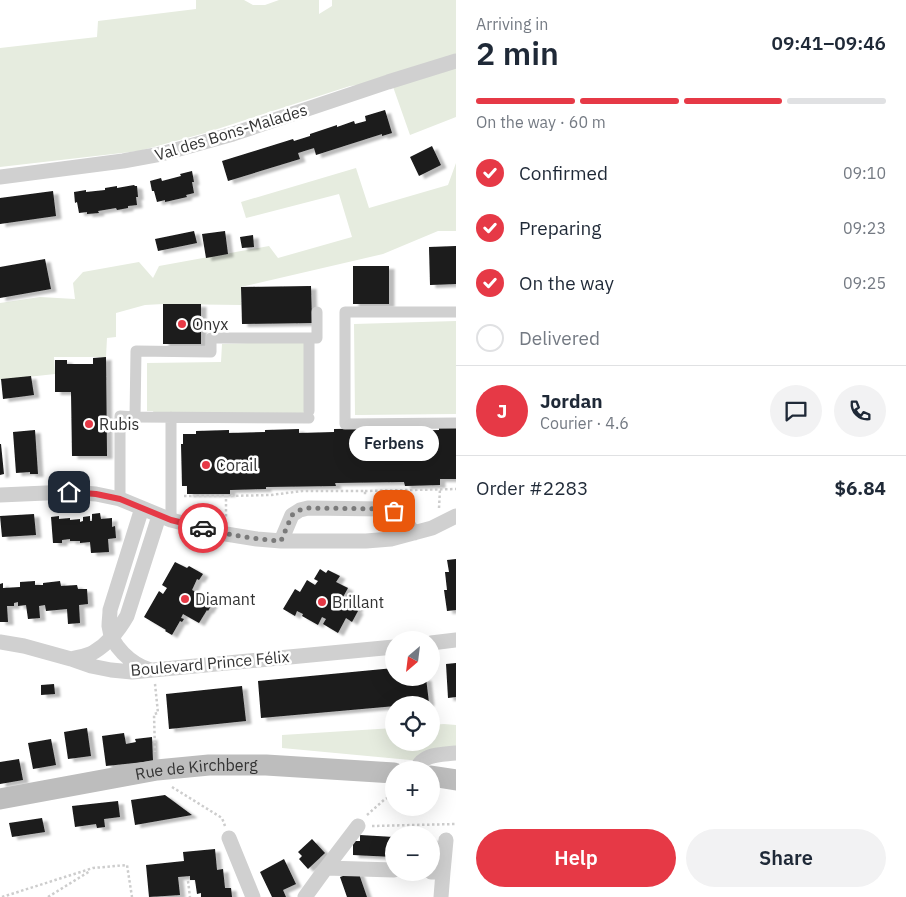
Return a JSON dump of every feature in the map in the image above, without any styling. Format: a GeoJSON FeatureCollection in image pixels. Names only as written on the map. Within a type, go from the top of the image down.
{"type":"FeatureCollection","features":[{"type":"Feature","properties":{"kind":"main road","name":"Rue de Kirchberg"},"geometry":{"type":"LineString","coordinates":[[0,799],[156,770],[209,765],[266,765],[385,772]]}},
{"type":"Feature","properties":{"kind":"main road"},"geometry":{"type":"LineString","coordinates":[[440,777],[456,780]]}},
{"type":"Feature","properties":{"kind":"street","name":"Val des Bons-Malades"},"geometry":{"type":"LineString","coordinates":[[0,177],[123,161],[161,154],[233,134],[456,61]]}},
{"type":"Feature","properties":{"kind":"street"},"geometry":{"type":"LineString","coordinates":[[135,417],[136,352],[211,352],[211,338],[317,338],[317,312]]}},
{"type":"Feature","properties":{"kind":"street"},"geometry":{"type":"LineString","coordinates":[[456,312],[345,312],[345,424],[456,424]]}},
{"type":"Feature","properties":{"kind":"street"},"geometry":{"type":"LineString","coordinates":[[120,499],[120,416],[309,415],[309,343]]}},
{"type":"Feature","properties":{"kind":"street"},"geometry":{"type":"LineString","coordinates":[[71,659],[94,652],[112,638],[127,616],[165,518],[171,488],[171,417]]}},
{"type":"Feature","properties":{"kind":"street"},"geometry":{"type":"LineString","coordinates":[[0,496],[69,492],[96,494],[120,499],[165,518],[257,540],[366,541],[391,539],[432,528],[456,516]]}},
{"type":"Feature","properties":{"kind":"street"},"geometry":{"type":"LineString","coordinates":[[142,508],[110,610],[109,625],[112,638],[129,659],[142,667],[153,670]]}},
{"type":"Feature","properties":{"kind":"street"},"geometry":{"type":"LineString","coordinates":[[281,541],[292,515],[308,508],[384,509],[394,511],[401,516],[414,533]]}},
{"type":"Feature","properties":{"kind":"street"},"geometry":{"type":"LineString","coordinates":[[440,642],[456,640]]}},
{"type":"Feature","properties":{"kind":"street","name":"Boulevard Prince Félix"},"geometry":{"type":"LineString","coordinates":[[0,642],[24,646],[91,666],[132,672],[385,647]]}},
{"type":"Feature","properties":{"kind":"street"},"geometry":{"type":"LineString","coordinates":[[421,761],[426,757],[456,754]]}},
{"type":"Feature","properties":{"kind":"street"},"geometry":{"type":"LineString","coordinates":[[305,897],[358,826]]}},
{"type":"Feature","properties":{"kind":"street"},"geometry":{"type":"LineString","coordinates":[[229,838],[253,897]]}},
{"type":"Feature","properties":{"kind":"street"},"geometry":{"type":"LineString","coordinates":[[440,861],[446,840]]}},
{"type":"Feature","properties":{"kind":"street"},"geometry":{"type":"LineString","coordinates":[[326,868],[385,870]]}},
{"type":"Feature","properties":{"kind":"street"},"geometry":{"type":"LineString","coordinates":[[438,881],[441,897]]}},
{"type":"Feature","properties":{"kind":"path"},"geometry":{"type":"LineString","coordinates":[[319,486],[319,491]]}},
{"type":"Feature","properties":{"kind":"path"},"geometry":{"type":"LineString","coordinates":[[171,488],[182,488],[182,496],[270,495],[302,491],[456,489]]}},
{"type":"Feature","properties":{"kind":"path"},"geometry":{"type":"LineString","coordinates":[[365,490],[365,499]]}},
{"type":"Feature","properties":{"kind":"path"},"geometry":{"type":"LineString","coordinates":[[439,510],[440,490]]}},
{"type":"Feature","properties":{"kind":"path"},"geometry":{"type":"LineString","coordinates":[[226,496],[226,534]]}},
{"type":"Feature","properties":{"kind":"path"},"geometry":{"type":"LineString","coordinates":[[153,670],[158,713],[154,714],[156,759]]}},
{"type":"Feature","properties":{"kind":"path"},"geometry":{"type":"LineString","coordinates":[[165,784],[173,787],[222,818],[229,838]]}},
{"type":"Feature","properties":{"kind":"path"},"geometry":{"type":"LineString","coordinates":[[358,826],[385,799]]}},
{"type":"Feature","properties":{"kind":"path"},"geometry":{"type":"LineString","coordinates":[[358,826],[456,824]]}},
{"type":"Feature","properties":{"kind":"path"},"geometry":{"type":"LineString","coordinates":[[2,897],[93,868],[127,864],[132,897]]}},
{"type":"Feature","properties":{"kind":"path"},"geometry":{"type":"LineString","coordinates":[[48,897],[93,868]]}},
{"type":"Feature","properties":{"kind":"path"},"geometry":{"type":"LineString","coordinates":[[188,881],[190,897]]}},
{"type":"Feature","properties":{"kind":"shaded area"},"geometry":{"type":"Polygon","coordinates":[[[196,0],[244,0],[253,5],[265,5],[279,0],[319,0],[319,14],[332,6],[332,0],[456,0],[456,117],[410,135],[391,81],[350,86],[205,133],[139,151],[0,167],[0,48],[97,37],[98,21],[196,9],[196,0]]]}},
{"type":"Feature","properties":{"kind":"shaded area"},"geometry":{"type":"Polygon","coordinates":[[[456,163],[456,231],[438,231],[383,254],[241,287],[241,305],[145,305],[116,313],[116,337],[107,338],[106,357],[54,357],[55,374],[0,380],[0,303],[40,297],[75,299],[73,283],[83,272],[139,262],[153,278],[159,266],[269,246],[278,258],[352,237],[339,194],[246,218],[241,202],[356,168],[369,208],[448,185],[456,163]]]}},
{"type":"Feature","properties":{"kind":"shaded area"},"geometry":{"type":"Polygon","coordinates":[[[456,321],[456,414],[355,415],[354,324],[456,321]]]}},
{"type":"Feature","properties":{"kind":"shaded area"},"geometry":{"type":"Polygon","coordinates":[[[304,341],[305,415],[154,414],[153,411],[147,411],[147,363],[221,362],[222,344],[304,341]]]}},
{"type":"Feature","properties":{"kind":"shaded area"},"geometry":{"type":"Polygon","coordinates":[[[440,724],[456,725],[456,753],[421,761],[282,748],[282,735],[385,729],[385,751],[440,751],[440,724]]]}},
{"type":"Feature","properties":{"kind":"building"},"geometry":{"type":"Polygon","coordinates":[[[385,110],[392,133],[382,136],[382,134],[316,155],[314,148],[298,153],[300,159],[228,181],[222,161],[293,139],[294,141],[310,136],[310,134],[337,125],[337,127],[354,121],[355,124],[366,121],[365,116],[385,110]]]}},
{"type":"Feature","properties":{"kind":"building"},"geometry":{"type":"Polygon","coordinates":[[[432,146],[441,165],[419,176],[410,157],[432,146]]]}},
{"type":"Feature","properties":{"kind":"building"},"geometry":{"type":"Polygon","coordinates":[[[192,171],[194,193],[186,195],[187,197],[157,202],[150,181],[161,178],[162,181],[192,171]]]}},
{"type":"Feature","properties":{"kind":"building"},"geometry":{"type":"Polygon","coordinates":[[[137,186],[137,205],[117,210],[116,208],[98,211],[99,213],[79,213],[77,202],[75,203],[74,192],[105,190],[105,188],[137,186]]]}},
{"type":"Feature","properties":{"kind":"building"},"geometry":{"type":"Polygon","coordinates":[[[53,191],[56,216],[0,224],[0,198],[53,191]]]}},
{"type":"Feature","properties":{"kind":"building"},"geometry":{"type":"Polygon","coordinates":[[[194,231],[197,243],[158,251],[155,239],[194,231]]]}},
{"type":"Feature","properties":{"kind":"building"},"geometry":{"type":"Polygon","coordinates":[[[225,231],[228,254],[206,258],[202,234],[225,231]]]}},
{"type":"Feature","properties":{"kind":"building"},"geometry":{"type":"Polygon","coordinates":[[[253,235],[254,247],[242,248],[240,237],[253,235]]]}},
{"type":"Feature","properties":{"kind":"building"},"geometry":{"type":"Polygon","coordinates":[[[456,246],[456,284],[430,285],[429,247],[456,246]]]}},
{"type":"Feature","properties":{"kind":"building"},"geometry":{"type":"Polygon","coordinates":[[[45,259],[51,289],[0,298],[0,267],[45,259]]]}},
{"type":"Feature","properties":{"kind":"building"},"geometry":{"type":"Polygon","coordinates":[[[353,266],[389,266],[389,304],[353,304],[353,266]]]}},
{"type":"Feature","properties":{"kind":"building"},"geometry":{"type":"Polygon","coordinates":[[[311,286],[312,323],[242,324],[241,287],[311,286]]]}},
{"type":"Feature","properties":{"kind":"building","name":"Onyx"},"geometry":{"type":"Polygon","coordinates":[[[163,304],[201,304],[201,344],[163,344],[163,304]]]}},
{"type":"Feature","properties":{"kind":"building","name":"Rubis"},"geometry":{"type":"Polygon","coordinates":[[[106,357],[107,456],[72,456],[71,392],[55,392],[55,360],[67,360],[67,364],[93,364],[93,358],[106,357]]]}},
{"type":"Feature","properties":{"kind":"building"},"geometry":{"type":"Polygon","coordinates":[[[31,376],[34,395],[3,399],[1,379],[31,376]]]}},
{"type":"Feature","properties":{"kind":"building"},"geometry":{"type":"Polygon","coordinates":[[[403,428],[403,431],[456,428],[456,479],[440,479],[440,485],[405,486],[404,482],[335,483],[336,486],[266,487],[266,489],[230,490],[230,494],[187,494],[187,486],[182,486],[181,444],[183,444],[183,434],[196,434],[196,431],[229,430],[229,433],[299,429],[299,433],[334,432],[334,429],[403,428]]]}},
{"type":"Feature","properties":{"kind":"building"},"geometry":{"type":"Polygon","coordinates":[[[35,430],[38,474],[30,474],[30,472],[16,473],[13,432],[35,430]]]}},
{"type":"Feature","properties":{"kind":"building"},"geometry":{"type":"Polygon","coordinates":[[[0,444],[4,474],[0,475],[0,444]]]}},
{"type":"Feature","properties":{"kind":"building"},"geometry":{"type":"Polygon","coordinates":[[[100,513],[101,519],[112,518],[112,527],[115,526],[116,538],[108,539],[109,552],[91,553],[90,542],[80,543],[80,541],[70,541],[70,539],[62,540],[62,543],[53,543],[51,517],[59,516],[59,519],[70,518],[70,520],[80,519],[80,522],[83,521],[83,517],[90,516],[90,521],[92,521],[92,514],[100,513]]]}},
{"type":"Feature","properties":{"kind":"building"},"geometry":{"type":"Polygon","coordinates":[[[34,514],[36,535],[2,537],[0,516],[34,514]]]}},
{"type":"Feature","properties":{"kind":"building"},"geometry":{"type":"Polygon","coordinates":[[[456,559],[456,610],[447,611],[444,590],[447,590],[445,572],[449,572],[447,560],[456,559]]]}},
{"type":"Feature","properties":{"kind":"building","name":"Diamant"},"geometry":{"type":"Polygon","coordinates":[[[175,562],[187,568],[189,566],[203,574],[199,580],[197,579],[192,590],[208,598],[209,596],[215,599],[199,623],[183,614],[181,618],[184,619],[182,622],[180,621],[172,635],[144,617],[159,591],[163,594],[167,588],[162,585],[175,562]]]}},
{"type":"Feature","properties":{"kind":"building","name":"Brillant"},"geometry":{"type":"Polygon","coordinates":[[[320,569],[326,573],[328,570],[340,576],[336,582],[348,588],[343,597],[348,600],[349,597],[360,603],[352,622],[346,618],[338,633],[323,624],[326,619],[322,617],[318,625],[297,611],[295,616],[283,609],[295,589],[300,592],[307,580],[315,585],[318,581],[314,579],[320,569]]]}},
{"type":"Feature","properties":{"kind":"building"},"geometry":{"type":"Polygon","coordinates":[[[35,581],[35,585],[60,581],[61,586],[77,585],[78,589],[87,589],[88,604],[79,605],[80,623],[68,624],[67,609],[46,611],[45,605],[39,606],[40,618],[28,619],[26,605],[18,606],[18,602],[14,603],[14,606],[7,606],[8,622],[0,622],[0,584],[3,583],[3,588],[20,587],[20,582],[35,581]]]}},
{"type":"Feature","properties":{"kind":"building"},"geometry":{"type":"Polygon","coordinates":[[[456,663],[456,697],[448,698],[446,664],[456,663]]]}},
{"type":"Feature","properties":{"kind":"building"},"geometry":{"type":"Polygon","coordinates":[[[385,669],[385,686],[427,686],[428,696],[385,696],[385,707],[261,718],[258,681],[385,669]]]}},
{"type":"Feature","properties":{"kind":"building"},"geometry":{"type":"Polygon","coordinates":[[[54,684],[55,694],[41,695],[41,685],[54,684]]]}},
{"type":"Feature","properties":{"kind":"building"},"geometry":{"type":"Polygon","coordinates":[[[242,686],[246,721],[169,729],[166,694],[242,686]]]}},
{"type":"Feature","properties":{"kind":"building"},"geometry":{"type":"Polygon","coordinates":[[[87,728],[91,756],[68,759],[64,732],[87,728]]]}},
{"type":"Feature","properties":{"kind":"building"},"geometry":{"type":"Polygon","coordinates":[[[124,733],[126,744],[136,742],[135,739],[152,737],[153,761],[106,766],[102,736],[124,733]]]}},
{"type":"Feature","properties":{"kind":"building"},"geometry":{"type":"Polygon","coordinates":[[[51,739],[56,765],[33,769],[28,743],[51,739]]]}},
{"type":"Feature","properties":{"kind":"building"},"geometry":{"type":"Polygon","coordinates":[[[19,759],[23,780],[0,784],[0,762],[19,759]]]}},
{"type":"Feature","properties":{"kind":"building"},"geometry":{"type":"Polygon","coordinates":[[[165,795],[192,815],[135,825],[131,800],[165,795]]]}},
{"type":"Feature","properties":{"kind":"building"},"geometry":{"type":"Polygon","coordinates":[[[118,801],[120,817],[104,819],[105,827],[97,828],[96,824],[75,827],[72,806],[118,801]]]}},
{"type":"Feature","properties":{"kind":"building"},"geometry":{"type":"Polygon","coordinates":[[[42,818],[45,832],[12,837],[9,823],[42,818]]]}},
{"type":"Feature","properties":{"kind":"building"},"geometry":{"type":"Polygon","coordinates":[[[360,835],[385,836],[385,857],[353,855],[353,841],[360,841],[360,835]]]}},
{"type":"Feature","properties":{"kind":"building"},"geometry":{"type":"Polygon","coordinates":[[[312,839],[325,853],[308,869],[299,859],[302,856],[298,852],[312,839]]]}},
{"type":"Feature","properties":{"kind":"building"},"geometry":{"type":"Polygon","coordinates":[[[215,849],[217,870],[223,869],[225,888],[231,888],[232,897],[201,897],[201,893],[197,894],[195,880],[190,880],[190,876],[178,877],[180,895],[149,897],[146,865],[184,861],[183,852],[215,849]]]}},
{"type":"Feature","properties":{"kind":"building"},"geometry":{"type":"Polygon","coordinates":[[[284,859],[296,884],[283,890],[286,897],[272,897],[260,872],[284,859]]]}},
{"type":"Feature","properties":{"kind":"building"},"geometry":{"type":"Polygon","coordinates":[[[358,871],[367,897],[347,897],[340,877],[358,871]]]}},
{"type":"Feature","properties":{"kind":"way so far"},"geometry":{"type":"LineString","coordinates":[[203,528],[257,540],[281,541],[292,515],[300,510],[308,508],[384,509],[394,511]]}},
{"type":"Feature","properties":{"kind":"place","name":"Onyx"},"geometry":{"type":"Point","coordinates":[182,324]}},
{"type":"Feature","properties":{"kind":"place","name":"Rubis"},"geometry":{"type":"Point","coordinates":[89,424]}},
{"type":"Feature","properties":{"kind":"place","name":"Corail"},"geometry":{"type":"Point","coordinates":[206,465]}},
{"type":"Feature","properties":{"kind":"place","name":"Ferbens"},"geometry":{"type":"Point","coordinates":[394,511]}},
{"type":"Feature","properties":{"kind":"place","name":"Diamant"},"geometry":{"type":"Point","coordinates":[185,599]}},
{"type":"Feature","properties":{"kind":"place","name":"Brillant"},"geometry":{"type":"Point","coordinates":[322,602]}},
{"type":"Feature","properties":{"kind":"route"},"geometry":{"type":"LineString","coordinates":[[69,492],[96,494],[120,499],[171,520],[203,528]]}}]}
